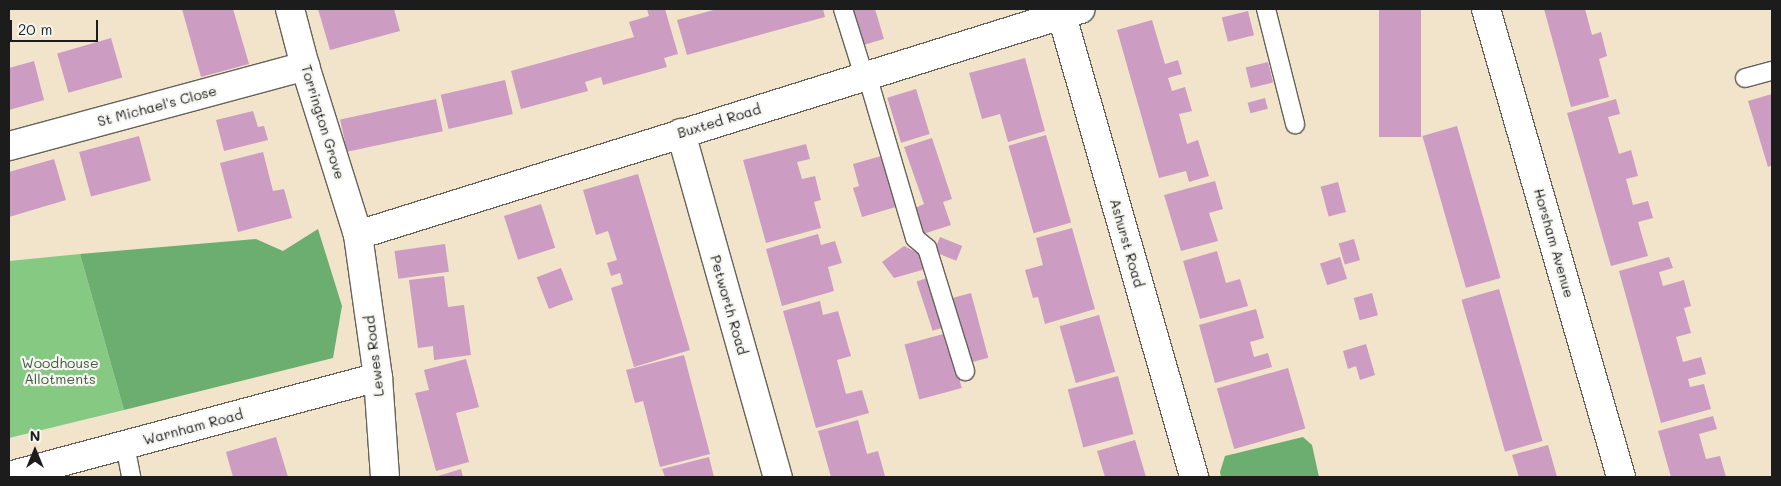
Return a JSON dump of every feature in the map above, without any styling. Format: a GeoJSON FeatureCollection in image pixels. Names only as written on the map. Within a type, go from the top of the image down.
{"type":"FeatureCollection","features":[{"type":"Feature","properties":{"kind":"street","name":"Torrington Grove"},"geometry":{"type":"LineString","coordinates":[[290,9],[358,236]]}},
{"type":"Feature","properties":{"kind":"street","name":"Horsham Avenue"},"geometry":{"type":"LineString","coordinates":[[1486,9],[1621,477]]}},
{"type":"Feature","properties":{"kind":"street","name":"Buxted Road"},"geometry":{"type":"LineString","coordinates":[[358,236],[1067,11]]}},
{"type":"Feature","properties":{"kind":"street","name":"Ashurst Road"},"geometry":{"type":"LineString","coordinates":[[1067,11],[1194,477]]}},
{"type":"Feature","properties":{"kind":"street","name":"St Michael's Close"},"geometry":{"type":"LineString","coordinates":[[9,146],[306,66]]}},
{"type":"Feature","properties":{"kind":"street","name":"Petworth Road"},"geometry":{"type":"LineString","coordinates":[[681,133],[778,477]]}},
{"type":"Feature","properties":{"kind":"street","name":"Lewes Road"},"geometry":{"type":"LineString","coordinates":[[358,236],[378,377],[385,477]]}},
{"type":"Feature","properties":{"kind":"street","name":"Warnham Road"},"geometry":{"type":"LineString","coordinates":[[9,476],[378,377]]}},
{"type":"Feature","properties":{"kind":"lane"},"geometry":{"type":"LineString","coordinates":[[843,9],[916,238],[927,248],[966,371]]}},
{"type":"Feature","properties":{"kind":"lane"},"geometry":{"type":"LineString","coordinates":[[1266,9],[1295,124]]}},
{"type":"Feature","properties":{"kind":"lane"},"geometry":{"type":"LineString","coordinates":[[1745,78],[1772,71]]}},
{"type":"Feature","properties":{"kind":"lane"},"geometry":{"type":"LineString","coordinates":[[125,445],[131,477]]}},
{"type":"Feature","properties":{"kind":"green space"},"geometry":{"type":"Polygon","coordinates":[[[318,229],[342,306],[333,358],[124,410],[80,254],[256,239],[283,251],[318,229]]]}},
{"type":"Feature","properties":{"kind":"green space","name":"Woodhouse Allotments"},"geometry":{"type":"Polygon","coordinates":[[[80,254],[124,410],[9,438],[9,261],[80,254]]]}},
{"type":"Feature","properties":{"kind":"green space"},"geometry":{"type":"Polygon","coordinates":[[[1303,437],[1312,445],[1319,477],[1221,477],[1220,472],[1225,456],[1303,437]]]}},
{"type":"Feature","properties":{"kind":"building"},"geometry":{"type":"Polygon","coordinates":[[[182,9],[233,9],[249,64],[201,77],[182,9]]]}},
{"type":"Feature","properties":{"kind":"building"},"geometry":{"type":"Polygon","coordinates":[[[318,9],[394,9],[400,31],[330,50],[318,9]]]}},
{"type":"Feature","properties":{"kind":"building"},"geometry":{"type":"Polygon","coordinates":[[[647,9],[665,9],[678,54],[664,58],[667,67],[603,85],[601,77],[585,82],[588,91],[521,109],[511,71],[634,37],[629,22],[649,16],[647,9]]]}},
{"type":"Feature","properties":{"kind":"building"},"geometry":{"type":"Polygon","coordinates":[[[717,9],[823,9],[825,17],[687,55],[677,20],[717,9]]]}},
{"type":"Feature","properties":{"kind":"building"},"geometry":{"type":"Polygon","coordinates":[[[850,9],[875,9],[884,39],[860,46],[850,9]]]}},
{"type":"Feature","properties":{"kind":"building"},"geometry":{"type":"Polygon","coordinates":[[[1379,9],[1421,9],[1421,137],[1379,137],[1379,9]]]}},
{"type":"Feature","properties":{"kind":"building"},"geometry":{"type":"Polygon","coordinates":[[[1544,9],[1585,9],[1592,35],[1601,32],[1607,56],[1599,59],[1609,97],[1571,107],[1544,9]]]}},
{"type":"Feature","properties":{"kind":"building"},"geometry":{"type":"Polygon","coordinates":[[[1248,11],[1254,35],[1228,42],[1222,18],[1248,11]]]}},
{"type":"Feature","properties":{"kind":"building"},"geometry":{"type":"Polygon","coordinates":[[[1152,20],[1165,64],[1178,60],[1182,74],[1168,78],[1172,91],[1185,87],[1192,111],[1179,114],[1187,144],[1198,140],[1209,176],[1189,182],[1186,171],[1159,178],[1117,30],[1152,20]]]}},
{"type":"Feature","properties":{"kind":"building"},"geometry":{"type":"Polygon","coordinates":[[[111,38],[122,77],[68,93],[57,53],[111,38]]]}},
{"type":"Feature","properties":{"kind":"building"},"geometry":{"type":"Polygon","coordinates":[[[1025,58],[1045,131],[1008,142],[1000,114],[982,119],[969,73],[1025,58]]]}},
{"type":"Feature","properties":{"kind":"building"},"geometry":{"type":"Polygon","coordinates":[[[34,61],[44,100],[9,110],[9,68],[34,61]]]}},
{"type":"Feature","properties":{"kind":"building"},"geometry":{"type":"Polygon","coordinates":[[[1268,62],[1273,82],[1251,88],[1246,68],[1268,62]]]}},
{"type":"Feature","properties":{"kind":"building"},"geometry":{"type":"Polygon","coordinates":[[[505,80],[513,114],[449,129],[441,95],[505,80]]]}},
{"type":"Feature","properties":{"kind":"building"},"geometry":{"type":"Polygon","coordinates":[[[916,89],[930,134],[901,143],[887,98],[916,89]]]}},
{"type":"Feature","properties":{"kind":"building"},"geometry":{"type":"Polygon","coordinates":[[[1772,94],[1772,165],[1768,167],[1748,101],[1772,94]]]}},
{"type":"Feature","properties":{"kind":"building"},"geometry":{"type":"Polygon","coordinates":[[[1265,98],[1268,109],[1250,113],[1248,103],[1265,98]]]}},
{"type":"Feature","properties":{"kind":"building"},"geometry":{"type":"Polygon","coordinates":[[[436,99],[443,131],[347,152],[340,119],[436,99]]]}},
{"type":"Feature","properties":{"kind":"building"},"geometry":{"type":"Polygon","coordinates":[[[1616,99],[1620,114],[1608,117],[1619,154],[1631,150],[1638,176],[1626,179],[1633,205],[1648,201],[1653,218],[1638,222],[1648,256],[1611,266],[1567,113],[1616,99]]]}},
{"type":"Feature","properties":{"kind":"building"},"geometry":{"type":"Polygon","coordinates":[[[253,111],[258,127],[264,126],[268,140],[224,151],[216,120],[253,111]]]}},
{"type":"Feature","properties":{"kind":"building"},"geometry":{"type":"Polygon","coordinates":[[[1457,126],[1501,278],[1466,288],[1422,136],[1457,126]]]}},
{"type":"Feature","properties":{"kind":"building"},"geometry":{"type":"Polygon","coordinates":[[[1046,135],[1071,222],[1034,233],[1009,146],[1046,135]]]}},
{"type":"Feature","properties":{"kind":"building"},"geometry":{"type":"Polygon","coordinates":[[[139,136],[151,180],[91,196],[79,152],[139,136]]]}},
{"type":"Feature","properties":{"kind":"building"},"geometry":{"type":"Polygon","coordinates":[[[932,138],[952,199],[943,202],[951,225],[923,234],[915,208],[924,204],[904,147],[932,138]]]}},
{"type":"Feature","properties":{"kind":"building"},"geometry":{"type":"Polygon","coordinates":[[[806,144],[810,159],[797,162],[802,179],[815,176],[821,200],[814,202],[821,228],[766,243],[743,160],[806,144]]]}},
{"type":"Feature","properties":{"kind":"building"},"geometry":{"type":"Polygon","coordinates":[[[263,152],[273,191],[284,189],[292,218],[238,232],[220,163],[263,152]]]}},
{"type":"Feature","properties":{"kind":"building"},"geometry":{"type":"Polygon","coordinates":[[[885,155],[899,206],[862,217],[853,188],[859,186],[853,164],[885,155]]]}},
{"type":"Feature","properties":{"kind":"building"},"geometry":{"type":"Polygon","coordinates":[[[54,159],[66,200],[9,217],[9,172],[54,159]]]}},
{"type":"Feature","properties":{"kind":"building"},"geometry":{"type":"Polygon","coordinates":[[[638,174],[690,350],[634,367],[611,288],[623,284],[620,273],[611,276],[607,263],[617,260],[608,231],[596,235],[583,190],[638,174]]]}},
{"type":"Feature","properties":{"kind":"building"},"geometry":{"type":"Polygon","coordinates":[[[1215,181],[1223,209],[1209,213],[1218,241],[1181,251],[1164,195],[1215,181]]]}},
{"type":"Feature","properties":{"kind":"building"},"geometry":{"type":"Polygon","coordinates":[[[1338,182],[1346,212],[1329,217],[1321,187],[1338,182]]]}},
{"type":"Feature","properties":{"kind":"building"},"geometry":{"type":"Polygon","coordinates":[[[541,204],[555,248],[518,260],[504,216],[541,204]]]}},
{"type":"Feature","properties":{"kind":"building"},"geometry":{"type":"Polygon","coordinates":[[[1072,228],[1095,309],[1045,324],[1038,297],[1033,298],[1025,270],[1043,265],[1036,238],[1072,228]]]}},
{"type":"Feature","properties":{"kind":"building"},"geometry":{"type":"Polygon","coordinates":[[[818,234],[821,245],[835,241],[842,263],[828,267],[834,291],[782,306],[766,249],[818,234]]]}},
{"type":"Feature","properties":{"kind":"building"},"geometry":{"type":"Polygon","coordinates":[[[940,237],[962,246],[956,261],[934,252],[940,237]]]}},
{"type":"Feature","properties":{"kind":"building"},"geometry":{"type":"Polygon","coordinates":[[[1354,239],[1360,260],[1345,265],[1339,243],[1354,239]]]}},
{"type":"Feature","properties":{"kind":"building"},"geometry":{"type":"Polygon","coordinates":[[[445,244],[449,272],[398,279],[394,251],[445,244]]]}},
{"type":"Feature","properties":{"kind":"building"},"geometry":{"type":"Polygon","coordinates":[[[904,246],[926,257],[929,268],[894,278],[882,262],[904,246]]]}},
{"type":"Feature","properties":{"kind":"building"},"geometry":{"type":"Polygon","coordinates":[[[1217,251],[1226,283],[1240,279],[1248,306],[1200,319],[1183,261],[1217,251]]]}},
{"type":"Feature","properties":{"kind":"building"},"geometry":{"type":"Polygon","coordinates":[[[1340,257],[1347,279],[1327,285],[1320,263],[1340,257]]]}},
{"type":"Feature","properties":{"kind":"building"},"geometry":{"type":"Polygon","coordinates":[[[1669,257],[1673,268],[1659,272],[1663,286],[1684,280],[1691,306],[1684,308],[1691,333],[1676,337],[1683,362],[1701,357],[1706,374],[1688,379],[1690,387],[1704,384],[1711,409],[1661,423],[1619,271],[1669,257]]]}},
{"type":"Feature","properties":{"kind":"building"},"geometry":{"type":"Polygon","coordinates":[[[561,268],[573,300],[549,309],[537,277],[561,268]]]}},
{"type":"Feature","properties":{"kind":"building"},"geometry":{"type":"Polygon","coordinates":[[[444,276],[448,307],[464,305],[471,355],[434,360],[433,346],[418,348],[409,280],[444,276]]]}},
{"type":"Feature","properties":{"kind":"building"},"geometry":{"type":"Polygon","coordinates":[[[927,278],[943,327],[933,331],[917,281],[927,278]]]}},
{"type":"Feature","properties":{"kind":"building"},"geometry":{"type":"Polygon","coordinates":[[[1499,289],[1543,441],[1505,452],[1462,300],[1499,289]]]}},
{"type":"Feature","properties":{"kind":"building"},"geometry":{"type":"Polygon","coordinates":[[[971,293],[988,358],[966,364],[949,299],[971,293]]]}},
{"type":"Feature","properties":{"kind":"building"},"geometry":{"type":"Polygon","coordinates":[[[1372,293],[1378,315],[1360,320],[1354,298],[1372,293]]]}},
{"type":"Feature","properties":{"kind":"building"},"geometry":{"type":"Polygon","coordinates":[[[820,301],[823,315],[838,311],[851,356],[837,360],[846,394],[862,390],[869,413],[816,428],[783,311],[820,301]]]}},
{"type":"Feature","properties":{"kind":"building"},"geometry":{"type":"Polygon","coordinates":[[[1256,309],[1264,338],[1250,342],[1254,357],[1268,353],[1272,367],[1215,383],[1199,325],[1256,309]]]}},
{"type":"Feature","properties":{"kind":"building"},"geometry":{"type":"Polygon","coordinates":[[[1099,315],[1115,372],[1076,383],[1060,326],[1099,315]]]}},
{"type":"Feature","properties":{"kind":"building"},"geometry":{"type":"Polygon","coordinates":[[[947,333],[962,388],[919,399],[904,344],[947,333]]]}},
{"type":"Feature","properties":{"kind":"building"},"geometry":{"type":"Polygon","coordinates":[[[1366,344],[1375,375],[1360,380],[1356,366],[1348,369],[1343,351],[1366,344]]]}},
{"type":"Feature","properties":{"kind":"building"},"geometry":{"type":"Polygon","coordinates":[[[684,355],[710,454],[660,467],[643,401],[635,403],[626,370],[684,355]]]}},
{"type":"Feature","properties":{"kind":"building"},"geometry":{"type":"Polygon","coordinates":[[[466,359],[479,407],[456,413],[469,462],[436,471],[415,393],[429,390],[424,370],[466,359]]]}},
{"type":"Feature","properties":{"kind":"building"},"geometry":{"type":"Polygon","coordinates":[[[1288,368],[1305,429],[1234,449],[1217,388],[1288,368]]]}},
{"type":"Feature","properties":{"kind":"building"},"geometry":{"type":"Polygon","coordinates":[[[1118,376],[1134,434],[1083,447],[1068,389],[1118,376]]]}},
{"type":"Feature","properties":{"kind":"building"},"geometry":{"type":"Polygon","coordinates":[[[1713,416],[1717,429],[1699,434],[1706,459],[1720,456],[1726,477],[1671,477],[1658,431],[1713,416]]]}},
{"type":"Feature","properties":{"kind":"building"},"geometry":{"type":"Polygon","coordinates":[[[858,420],[867,454],[878,451],[885,476],[831,477],[818,431],[858,420]]]}},
{"type":"Feature","properties":{"kind":"building"},"geometry":{"type":"Polygon","coordinates":[[[276,437],[288,477],[233,477],[226,452],[276,437]]]}},
{"type":"Feature","properties":{"kind":"building"},"geometry":{"type":"Polygon","coordinates":[[[1135,440],[1146,477],[1105,477],[1097,451],[1135,440]]]}},
{"type":"Feature","properties":{"kind":"building"},"geometry":{"type":"Polygon","coordinates":[[[1548,445],[1557,477],[1519,477],[1512,455],[1548,445]]]}},
{"type":"Feature","properties":{"kind":"building"},"geometry":{"type":"Polygon","coordinates":[[[709,457],[714,477],[665,477],[662,469],[709,457]]]}},
{"type":"Feature","properties":{"kind":"building"},"geometry":{"type":"Polygon","coordinates":[[[461,469],[463,477],[435,477],[461,469]]]}}]}
